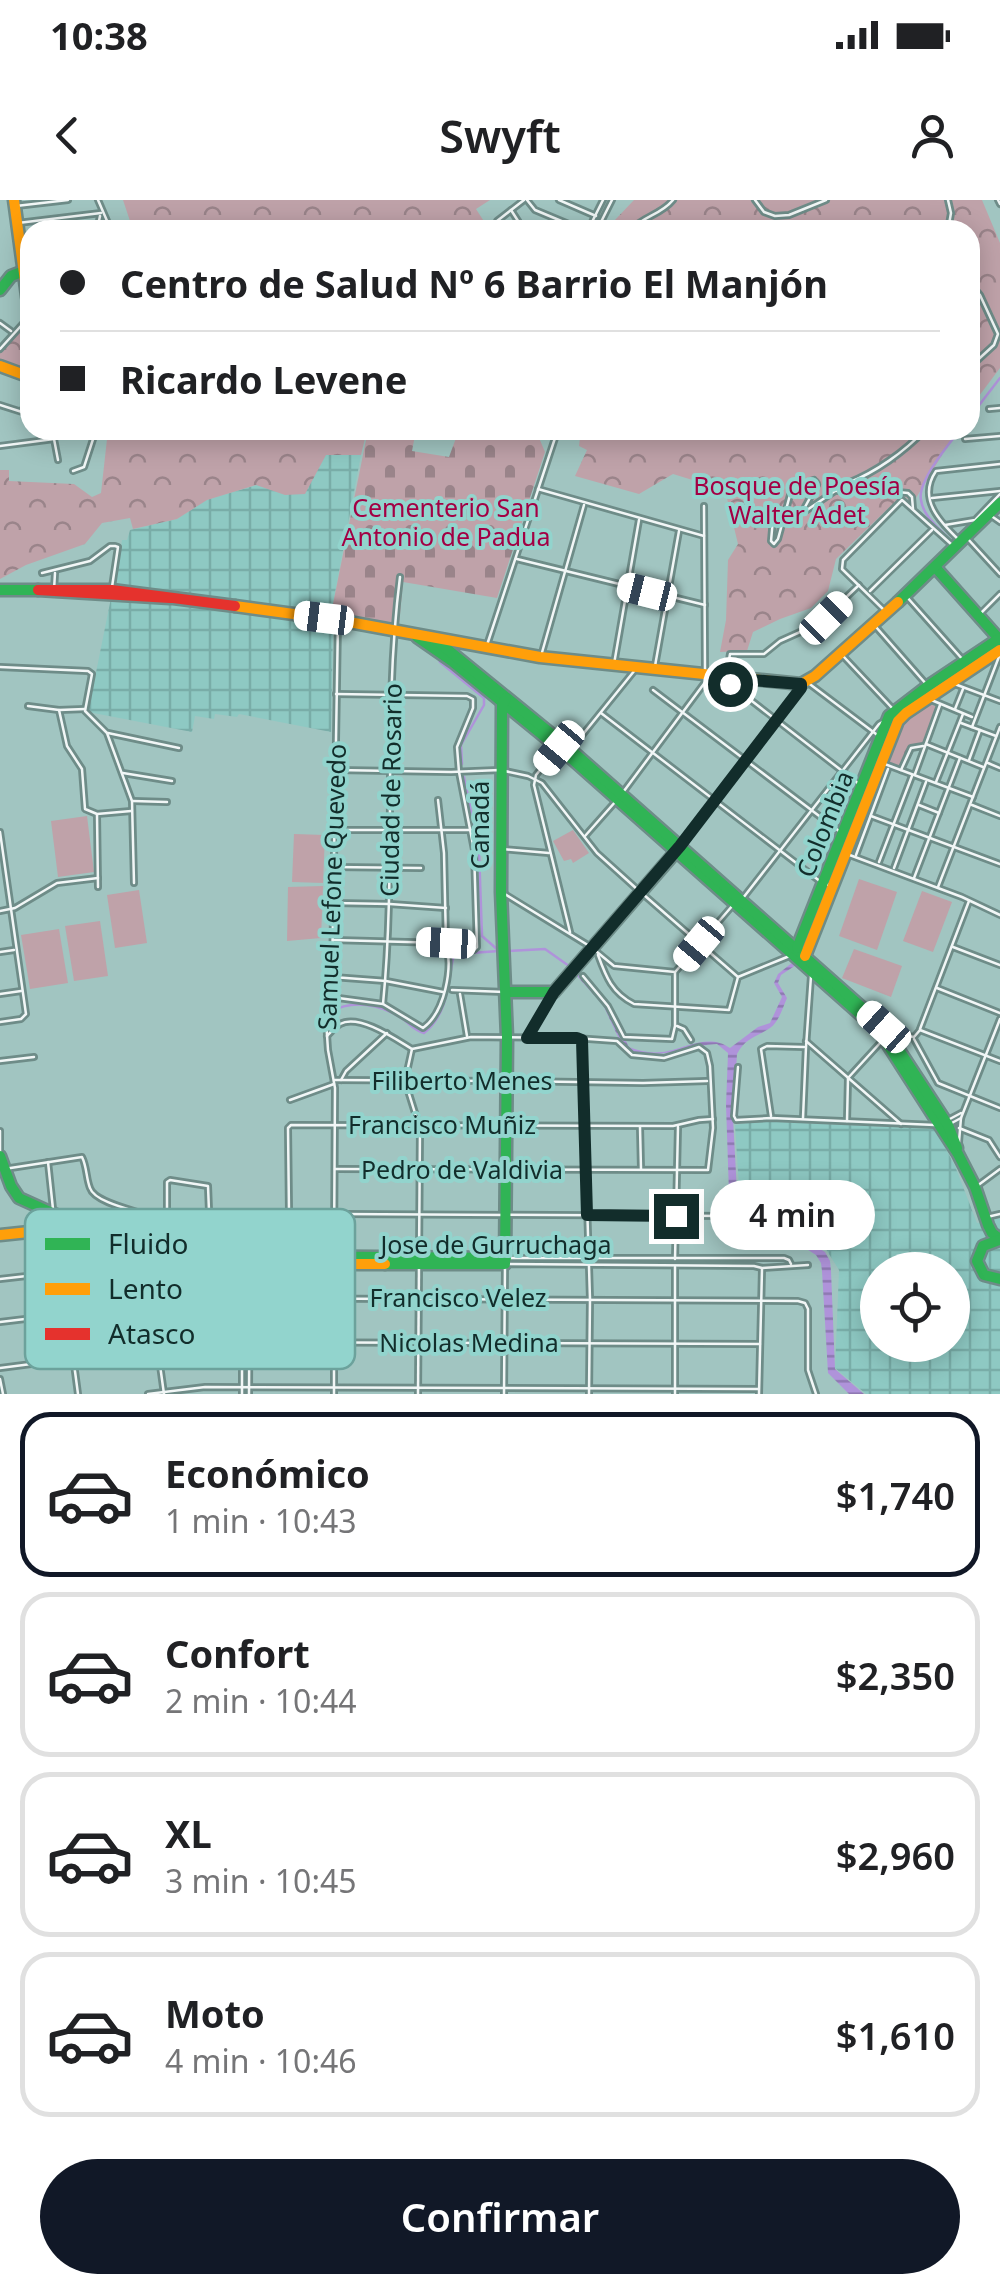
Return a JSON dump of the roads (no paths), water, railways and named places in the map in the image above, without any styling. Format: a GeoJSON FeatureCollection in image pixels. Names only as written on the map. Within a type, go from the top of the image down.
{"type":"FeatureCollection","features":[{"type":"Feature","properties":{"kind":"main road"},"geometry":{"type":"LineString","coordinates":[[14,203],[20,229]]}},
{"type":"Feature","properties":{"kind":"main road"},"geometry":{"type":"LineString","coordinates":[[0,290],[20,266]]}},
{"type":"Feature","properties":{"kind":"main road"},"geometry":{"type":"LineString","coordinates":[[0,590],[112,592],[170,598],[338,620],[540,658],[804,683],[906,596],[1000,503]]}},
{"type":"Feature","properties":{"kind":"main road"},"geometry":{"type":"LineString","coordinates":[[828,885],[850,855],[847,836],[885,764],[894,716],[1000,639],[935,567]]}},
{"type":"Feature","properties":{"kind":"main road"},"geometry":{"type":"LineString","coordinates":[[407,633],[429,644],[564,747],[887,1035],[948,1125],[992,1233],[1000,1240]]}},
{"type":"Feature","properties":{"kind":"main road"},"geometry":{"type":"LineString","coordinates":[[433,638],[505,700]]}},
{"type":"Feature","properties":{"kind":"main road"},"geometry":{"type":"LineString","coordinates":[[928,692],[1000,653]]}},
{"type":"Feature","properties":{"kind":"main road","name":"Canadá"},"geometry":{"type":"LineString","coordinates":[[505,700],[500,849],[507,1037],[506,1261]]}},
{"type":"Feature","properties":{"kind":"main road","name":"Colombia"},"geometry":{"type":"LineString","coordinates":[[802,958],[847,836],[877,735],[894,716]]}},
{"type":"Feature","properties":{"kind":"main road"},"geometry":{"type":"LineString","coordinates":[[506,992],[554,992],[594,951],[678,849]]}},
{"type":"Feature","properties":{"kind":"main road"},"geometry":{"type":"LineString","coordinates":[[2,1163],[19,1198],[43,1209]]}},
{"type":"Feature","properties":{"kind":"main road"},"geometry":{"type":"LineString","coordinates":[[987,1221],[978,1266],[996,1281]]}},
{"type":"Feature","properties":{"kind":"main road"},"geometry":{"type":"LineString","coordinates":[[0,1235],[25,1231]]}},
{"type":"Feature","properties":{"kind":"main road"},"geometry":{"type":"LineString","coordinates":[[983,1246],[1000,1240]]}},
{"type":"Feature","properties":{"kind":"main road","name":"Jose de Gurruchaga"},"geometry":{"type":"LineString","coordinates":[[355,1261],[506,1261]]}},
{"type":"Feature","properties":{"kind":"street"},"geometry":{"type":"LineString","coordinates":[[14,203],[68,200]]}},
{"type":"Feature","properties":{"kind":"street"},"geometry":{"type":"LineString","coordinates":[[98,200],[106,220]]}},
{"type":"Feature","properties":{"kind":"street"},"geometry":{"type":"LineString","coordinates":[[499,220],[526,200],[535,210],[558,220]]}},
{"type":"Feature","properties":{"kind":"street"},"geometry":{"type":"LineString","coordinates":[[559,200],[596,216]]}},
{"type":"Feature","properties":{"kind":"street"},"geometry":{"type":"LineString","coordinates":[[594,220],[603,200]]}},
{"type":"Feature","properties":{"kind":"street"},"geometry":{"type":"LineString","coordinates":[[643,220],[665,209],[673,200]]}},
{"type":"Feature","properties":{"kind":"street"},"geometry":{"type":"LineString","coordinates":[[755,200],[764,212],[781,216],[826,200]]}},
{"type":"Feature","properties":{"kind":"street"},"geometry":{"type":"LineString","coordinates":[[510,209],[517,220]]}},
{"type":"Feature","properties":{"kind":"street"},"geometry":{"type":"LineString","coordinates":[[40,220],[102,212]]}},
{"type":"Feature","properties":{"kind":"street"},"geometry":{"type":"LineString","coordinates":[[100,220],[102,212]]}},
{"type":"Feature","properties":{"kind":"street"},"geometry":{"type":"LineString","coordinates":[[980,295],[998,334],[994,345],[980,358]]}},
{"type":"Feature","properties":{"kind":"street"},"geometry":{"type":"LineString","coordinates":[[0,323],[13,333]]}},
{"type":"Feature","properties":{"kind":"street"},"geometry":{"type":"LineString","coordinates":[[0,349],[20,326]]}},
{"type":"Feature","properties":{"kind":"street"},"geometry":{"type":"LineString","coordinates":[[989,410],[1000,408]]}},
{"type":"Feature","properties":{"kind":"street"},"geometry":{"type":"LineString","coordinates":[[0,446],[46,440]]}},
{"type":"Feature","properties":{"kind":"street"},"geometry":{"type":"LineString","coordinates":[[54,440],[58,460]]}},
{"type":"Feature","properties":{"kind":"street"},"geometry":{"type":"LineString","coordinates":[[72,471],[84,465],[93,440]]}},
{"type":"Feature","properties":{"kind":"street"},"geometry":{"type":"LineString","coordinates":[[486,648],[554,440]]}},
{"type":"Feature","properties":{"kind":"street"},"geometry":{"type":"LineString","coordinates":[[847,490],[848,483],[868,474],[913,440]]}},
{"type":"Feature","properties":{"kind":"street"},"geometry":{"type":"LineString","coordinates":[[1000,464],[936,471],[929,482],[934,514],[1000,574]]}},
{"type":"Feature","properties":{"kind":"street"},"geometry":{"type":"LineString","coordinates":[[773,519],[774,544],[789,498],[811,480],[817,482],[807,510],[832,492],[870,489],[908,493],[912,496],[912,509]]}},
{"type":"Feature","properties":{"kind":"street"},"geometry":{"type":"LineString","coordinates":[[538,488],[704,536]]}},
{"type":"Feature","properties":{"kind":"street"},"geometry":{"type":"LineString","coordinates":[[930,498],[1000,493]]}},
{"type":"Feature","properties":{"kind":"street"},"geometry":{"type":"LineString","coordinates":[[943,525],[975,520],[1000,493]]}},
{"type":"Feature","properties":{"kind":"street"},"geometry":{"type":"LineString","coordinates":[[887,613],[840,564],[902,500],[932,529],[961,542]]}},
{"type":"Feature","properties":{"kind":"street"},"geometry":{"type":"LineString","coordinates":[[540,658],[584,502]]}},
{"type":"Feature","properties":{"kind":"street"},"geometry":{"type":"LineString","coordinates":[[584,837],[654,753],[708,676],[704,506]]}},
{"type":"Feature","properties":{"kind":"street"},"geometry":{"type":"LineString","coordinates":[[988,514],[1000,522]]}},
{"type":"Feature","properties":{"kind":"street"},"geometry":{"type":"LineString","coordinates":[[614,666],[640,518]]}},
{"type":"Feature","properties":{"kind":"street"},"geometry":{"type":"LineString","coordinates":[[654,670],[679,529]]}},
{"type":"Feature","properties":{"kind":"street"},"geometry":{"type":"LineString","coordinates":[[868,594],[932,529]]}},
{"type":"Feature","properties":{"kind":"street"},"geometry":{"type":"LineString","coordinates":[[42,572],[94,560],[111,546],[118,548],[112,592]]}},
{"type":"Feature","properties":{"kind":"street"},"geometry":{"type":"LineString","coordinates":[[517,559],[704,606]]}},
{"type":"Feature","properties":{"kind":"street"},"geometry":{"type":"LineString","coordinates":[[54,590],[55,571]]}},
{"type":"Feature","properties":{"kind":"street","name":"Ciudad de Rosario"},"geometry":{"type":"LineString","coordinates":[[383,1004],[390,940],[392,695],[400,577]]}},
{"type":"Feature","properties":{"kind":"street"},"geometry":{"type":"LineString","coordinates":[[859,585],[818,624],[780,641],[764,654],[730,654],[726,678],[862,786]]}},
{"type":"Feature","properties":{"kind":"street"},"geometry":{"type":"LineString","coordinates":[[979,614],[1000,594]]}},
{"type":"Feature","properties":{"kind":"street"},"geometry":{"type":"LineString","coordinates":[[906,596],[965,662]]}},
{"type":"Feature","properties":{"kind":"street","name":"Samuel Lefone Quevedo"},"geometry":{"type":"LineString","coordinates":[[334,1209],[335,1082],[326,1020],[332,977],[338,620]]}},
{"type":"Feature","properties":{"kind":"street"},"geometry":{"type":"LineString","coordinates":[[874,625],[940,705],[975,718]]}},
{"type":"Feature","properties":{"kind":"street"},"geometry":{"type":"LineString","coordinates":[[972,727],[1000,653]]}},
{"type":"Feature","properties":{"kind":"street"},"geometry":{"type":"LineString","coordinates":[[842,654],[894,716]]}},
{"type":"Feature","properties":{"kind":"street"},"geometry":{"type":"LineString","coordinates":[[0,668],[88,671],[92,677],[86,714],[107,733],[132,801],[134,883]]}},
{"type":"Feature","properties":{"kind":"street"},"geometry":{"type":"LineString","coordinates":[[570,934],[534,778],[601,712],[636,668]]}},
{"type":"Feature","properties":{"kind":"street"},"geometry":{"type":"LineString","coordinates":[[951,682],[1000,701]]}},
{"type":"Feature","properties":{"kind":"street"},"geometry":{"type":"LineString","coordinates":[[583,976],[606,1002],[624,1036],[672,1039],[675,972],[738,901],[841,770],[877,735],[804,683],[678,849]]}},
{"type":"Feature","properties":{"kind":"street"},"geometry":{"type":"LineString","coordinates":[[954,710],[964,688]]}},
{"type":"Feature","properties":{"kind":"street"},"geometry":{"type":"LineString","coordinates":[[654,690],[847,836]]}},
{"type":"Feature","properties":{"kind":"street"},"geometry":{"type":"LineString","coordinates":[[336,694],[472,697],[474,705],[457,742],[475,860],[477,947],[448,952]]}},
{"type":"Feature","properties":{"kind":"street"},"geometry":{"type":"LineString","coordinates":[[878,865],[940,705]]}},
{"type":"Feature","properties":{"kind":"street"},"geometry":{"type":"LineString","coordinates":[[28,706],[85,709]]}},
{"type":"Feature","properties":{"kind":"street"},"geometry":{"type":"LineString","coordinates":[[59,710],[67,746],[82,769],[85,809],[97,814],[132,811]]}},
{"type":"Feature","properties":{"kind":"street"},"geometry":{"type":"LineString","coordinates":[[601,712],[828,885]]}},
{"type":"Feature","properties":{"kind":"street"},"geometry":{"type":"LineString","coordinates":[[936,784],[963,714]]}},
{"type":"Feature","properties":{"kind":"street"},"geometry":{"type":"LineString","coordinates":[[960,722],[997,736]]}},
{"type":"Feature","properties":{"kind":"street"},"geometry":{"type":"LineString","coordinates":[[938,887],[1000,727]]}},
{"type":"Feature","properties":{"kind":"street"},"geometry":{"type":"LineString","coordinates":[[968,761],[980,730]]}},
{"type":"Feature","properties":{"kind":"street"},"geometry":{"type":"LineString","coordinates":[[107,733],[179,748]]}},
{"type":"Feature","properties":{"kind":"street"},"geometry":{"type":"LineString","coordinates":[[901,770],[912,747],[925,746],[1000,768]]}},
{"type":"Feature","properties":{"kind":"street"},"geometry":{"type":"LineString","coordinates":[[914,878],[960,758]]}},
{"type":"Feature","properties":{"kind":"street"},"geometry":{"type":"LineString","coordinates":[[973,798],[885,764],[871,816],[850,855],[1000,915]]}},
{"type":"Feature","properties":{"kind":"street"},"geometry":{"type":"LineString","coordinates":[[335,770],[500,770],[534,778],[602,858],[738,977]]}},
{"type":"Feature","properties":{"kind":"street"},"geometry":{"type":"LineString","coordinates":[[121,773],[172,781]]}},
{"type":"Feature","properties":{"kind":"street"},"geometry":{"type":"LineString","coordinates":[[892,870],[926,780]]}},
{"type":"Feature","properties":{"kind":"street"},"geometry":{"type":"LineString","coordinates":[[329,997],[383,1004],[423,1028],[436,1013],[448,952],[438,800]]}},
{"type":"Feature","properties":{"kind":"street"},"geometry":{"type":"LineString","coordinates":[[132,801],[167,802]]}},
{"type":"Feature","properties":{"kind":"street"},"geometry":{"type":"LineString","coordinates":[[971,804],[1000,816]]}},
{"type":"Feature","properties":{"kind":"street"},"geometry":{"type":"LineString","coordinates":[[918,805],[939,813]]}},
{"type":"Feature","properties":{"kind":"street"},"geometry":{"type":"LineString","coordinates":[[97,814],[98,887]]}},
{"type":"Feature","properties":{"kind":"street"},"geometry":{"type":"LineString","coordinates":[[871,816],[1000,864]]}},
{"type":"Feature","properties":{"kind":"street"},"geometry":{"type":"LineString","coordinates":[[334,830],[471,830]]}},
{"type":"Feature","properties":{"kind":"street"},"geometry":{"type":"LineString","coordinates":[[0,832],[2,869],[26,1014],[0,1022]]}},
{"type":"Feature","properties":{"kind":"street"},"geometry":{"type":"LineString","coordinates":[[500,849],[550,853]]}},
{"type":"Feature","properties":{"kind":"street"},"geometry":{"type":"LineString","coordinates":[[333,867],[421,868]]}},
{"type":"Feature","properties":{"kind":"street"},"geometry":{"type":"LineString","coordinates":[[0,911],[10,910],[58,883],[98,878]]}},
{"type":"Feature","properties":{"kind":"street"},"geometry":{"type":"LineString","coordinates":[[501,892],[614,966],[675,972]]}},
{"type":"Feature","properties":{"kind":"street"},"geometry":{"type":"LineString","coordinates":[[914,1038],[969,901]]}},
{"type":"Feature","properties":{"kind":"street"},"geometry":{"type":"LineString","coordinates":[[333,903],[446,908]]}},
{"type":"Feature","properties":{"kind":"street"},"geometry":{"type":"LineString","coordinates":[[333,940],[446,943]]}},
{"type":"Feature","properties":{"kind":"street"},"geometry":{"type":"LineString","coordinates":[[952,946],[1000,965]]}},
{"type":"Feature","properties":{"kind":"street"},"geometry":{"type":"LineString","coordinates":[[0,952],[16,950]]}},
{"type":"Feature","properties":{"kind":"street"},"geometry":{"type":"LineString","coordinates":[[594,951],[609,984],[628,1001],[640,1005],[730,1010],[738,977]]}},
{"type":"Feature","properties":{"kind":"street"},"geometry":{"type":"LineString","coordinates":[[738,977],[802,958],[806,1041],[803,1120]]}},
{"type":"Feature","properties":{"kind":"street"},"geometry":{"type":"LineString","coordinates":[[332,977],[443,992]]}},
{"type":"Feature","properties":{"kind":"street"},"geometry":{"type":"LineString","coordinates":[[936,988],[1000,1012]]}},
{"type":"Feature","properties":{"kind":"street"},"geometry":{"type":"LineString","coordinates":[[452,990],[506,992]]}},
{"type":"Feature","properties":{"kind":"street"},"geometry":{"type":"LineString","coordinates":[[0,994],[22,991]]}},
{"type":"Feature","properties":{"kind":"street"},"geometry":{"type":"LineString","coordinates":[[460,992],[468,1037]]}},
{"type":"Feature","properties":{"kind":"street"},"geometry":{"type":"LineString","coordinates":[[527,1038],[554,992]]}},
{"type":"Feature","properties":{"kind":"street"},"geometry":{"type":"LineString","coordinates":[[948,1125],[964,1112],[1000,1019]]}},
{"type":"Feature","properties":{"kind":"street"},"geometry":{"type":"LineString","coordinates":[[327,1036],[346,1021],[388,1032],[412,1050],[468,1037],[619,1042],[628,1053],[664,1058],[703,1048],[709,1061],[713,1119]]}},
{"type":"Feature","properties":{"kind":"street"},"geometry":{"type":"LineString","coordinates":[[675,1026],[684,1029],[691,1040]]}},
{"type":"Feature","properties":{"kind":"street"},"geometry":{"type":"LineString","coordinates":[[920,1030],[1000,1061]]}},
{"type":"Feature","properties":{"kind":"street"},"geometry":{"type":"LineString","coordinates":[[341,1080],[388,1032]]}},
{"type":"Feature","properties":{"kind":"street"},"geometry":{"type":"LineString","coordinates":[[847,1123],[848,1078],[887,1035],[914,1038]]}},
{"type":"Feature","properties":{"kind":"street"},"geometry":{"type":"LineString","coordinates":[[914,1038],[938,1083],[1000,1108]]}},
{"type":"Feature","properties":{"kind":"street"},"geometry":{"type":"LineString","coordinates":[[582,1040],[589,1394]]}},
{"type":"Feature","properties":{"kind":"street"},"geometry":{"type":"LineString","coordinates":[[806,1041],[902,1125]]}},
{"type":"Feature","properties":{"kind":"street"},"geometry":{"type":"LineString","coordinates":[[771,1118],[761,1049],[806,1048]]}},
{"type":"Feature","properties":{"kind":"street"},"geometry":{"type":"LineString","coordinates":[[412,1050],[406,1081],[419,1126],[418,1394]]}},
{"type":"Feature","properties":{"kind":"street"},"geometry":{"type":"LineString","coordinates":[[0,1061],[34,1057]]}},
{"type":"Feature","properties":{"kind":"street"},"geometry":{"type":"LineString","coordinates":[[738,1067],[734,1119],[948,1125],[990,1140],[1000,1157]]}},
{"type":"Feature","properties":{"kind":"street","name":"Filiberto Menes"},"geometry":{"type":"LineString","coordinates":[[335,1082],[709,1081]]}},
{"type":"Feature","properties":{"kind":"street"},"geometry":{"type":"LineString","coordinates":[[290,1100],[335,1082]]}},
{"type":"Feature","properties":{"kind":"street"},"geometry":{"type":"LineString","coordinates":[[948,1125],[964,1112]]}},
{"type":"Feature","properties":{"kind":"street"},"geometry":{"type":"LineString","coordinates":[[948,1125],[961,1118]]}},
{"type":"Feature","properties":{"kind":"street","name":"Francisco Muñiz"},"geometry":{"type":"LineString","coordinates":[[289,1209],[291,1125],[678,1126],[713,1119]]}},
{"type":"Feature","properties":{"kind":"street","name":"Pedro de Valdivia"},"geometry":{"type":"LineString","coordinates":[[335,1170],[708,1170],[713,1119]]}},
{"type":"Feature","properties":{"kind":"street"},"geometry":{"type":"LineString","coordinates":[[948,1125],[958,1154]]}},
{"type":"Feature","properties":{"kind":"street"},"geometry":{"type":"LineString","coordinates":[[640,1126],[641,1170]]}},
{"type":"Feature","properties":{"kind":"street"},"geometry":{"type":"LineString","coordinates":[[675,1394],[678,1126]]}},
{"type":"Feature","properties":{"kind":"street"},"geometry":{"type":"LineString","coordinates":[[0,1131],[2,1163],[78,1156],[85,1161],[95,1196],[130,1209]]}},
{"type":"Feature","properties":{"kind":"street"},"geometry":{"type":"LineString","coordinates":[[48,1161],[53,1209]]}},
{"type":"Feature","properties":{"kind":"street"},"geometry":{"type":"LineString","coordinates":[[975,1187],[1000,1169]]}},
{"type":"Feature","properties":{"kind":"street"},"geometry":{"type":"LineString","coordinates":[[167,1209],[170,1180],[208,1186],[209,1209]]}},
{"type":"Feature","properties":{"kind":"street"},"geometry":{"type":"LineString","coordinates":[[355,1214],[736,1216],[784,1239]]}},
{"type":"Feature","properties":{"kind":"street"},"geometry":{"type":"LineString","coordinates":[[987,1221],[1000,1214]]}},
{"type":"Feature","properties":{"kind":"street","name":"Jose de Gurruchaga"},"geometry":{"type":"LineString","coordinates":[[506,1261],[784,1258],[792,1266]]}},
{"type":"Feature","properties":{"kind":"street"},"geometry":{"type":"LineString","coordinates":[[504,1394],[506,1261]]}},
{"type":"Feature","properties":{"kind":"street","name":"Jose de Gurruchaga"},"geometry":{"type":"LineString","coordinates":[[506,1261],[762,1268],[808,1265]]}},
{"type":"Feature","properties":{"kind":"street"},"geometry":{"type":"LineString","coordinates":[[148,1394],[242,1386],[759,1391],[762,1268]]}},
{"type":"Feature","properties":{"kind":"street"},"geometry":{"type":"LineString","coordinates":[[0,1279],[25,1276]]}},
{"type":"Feature","properties":{"kind":"street","name":"Francisco Velez"},"geometry":{"type":"LineString","coordinates":[[355,1298],[798,1301],[808,1308],[808,1370],[816,1394]]}},
{"type":"Feature","properties":{"kind":"street","name":"Francisco Velez"},"geometry":{"type":"LineString","coordinates":[[0,1322],[25,1319]]}},
{"type":"Feature","properties":{"kind":"street","name":"Nicolas Medina"},"geometry":{"type":"LineString","coordinates":[[355,1342],[760,1344]]}},
{"type":"Feature","properties":{"kind":"street","name":"Nicolas Medina"},"geometry":{"type":"LineString","coordinates":[[0,1368],[25,1365]]}},
{"type":"Feature","properties":{"kind":"street"},"geometry":{"type":"LineString","coordinates":[[75,1369],[78,1394]]}},
{"type":"Feature","properties":{"kind":"street"},"geometry":{"type":"LineString","coordinates":[[242,1369],[242,1394]]}},
{"type":"Feature","properties":{"kind":"street"},"geometry":{"type":"LineString","coordinates":[[249,1369],[249,1394]]}},
{"type":"Feature","properties":{"kind":"street","name":"Samuel Lefone Quevedo"},"geometry":{"type":"LineString","coordinates":[[334,1369],[334,1394]]}},
{"type":"Feature","properties":{"kind":"street"},"geometry":{"type":"LineString","coordinates":[[0,1379],[2,1394]]}},
{"type":"Feature","properties":{"kind":"waterway"},"geometry":{"type":"LineString","coordinates":[[980,404],[1000,378]]}},
{"type":"Feature","properties":{"kind":"waterway"},"geometry":{"type":"LineString","coordinates":[[949,539],[925,511],[921,492],[934,464],[952,440]]}},
{"type":"Feature","properties":{"kind":"waterway"},"geometry":{"type":"LineString","coordinates":[[849,835],[897,715],[993,650]]}},
{"type":"Feature","properties":{"kind":"waterway"},"geometry":{"type":"LineString","coordinates":[[438,657],[484,698],[484,705],[461,745],[462,764]]}},
{"type":"Feature","properties":{"kind":"waterway"},"geometry":{"type":"LineString","coordinates":[[464,777],[479,851],[482,936],[498,950]]}},
{"type":"Feature","properties":{"kind":"waterway"},"geometry":{"type":"LineString","coordinates":[[830,884],[847,839]]}},
{"type":"Feature","properties":{"kind":"waterway"},"geometry":{"type":"LineString","coordinates":[[824,900],[829,887]]}},
{"type":"Feature","properties":{"kind":"waterway"},"geometry":{"type":"LineString","coordinates":[[508,951],[545,949],[569,966]]}},
{"type":"Feature","properties":{"kind":"waterway"},"geometry":{"type":"LineString","coordinates":[[330,1012],[357,1005],[376,1007],[424,1033],[442,1008],[453,958],[457,954],[499,951]]}},
{"type":"Feature","properties":{"kind":"park label","name":"Bosque de Poesía Walter Adet"},"geometry":{"type":"Point","coordinates":[797,500]}},
{"type":"Feature","properties":{"kind":"park label","name":"Cementerio San Antonio de Padua"},"geometry":{"type":"Point","coordinates":[446,522]}}]}
